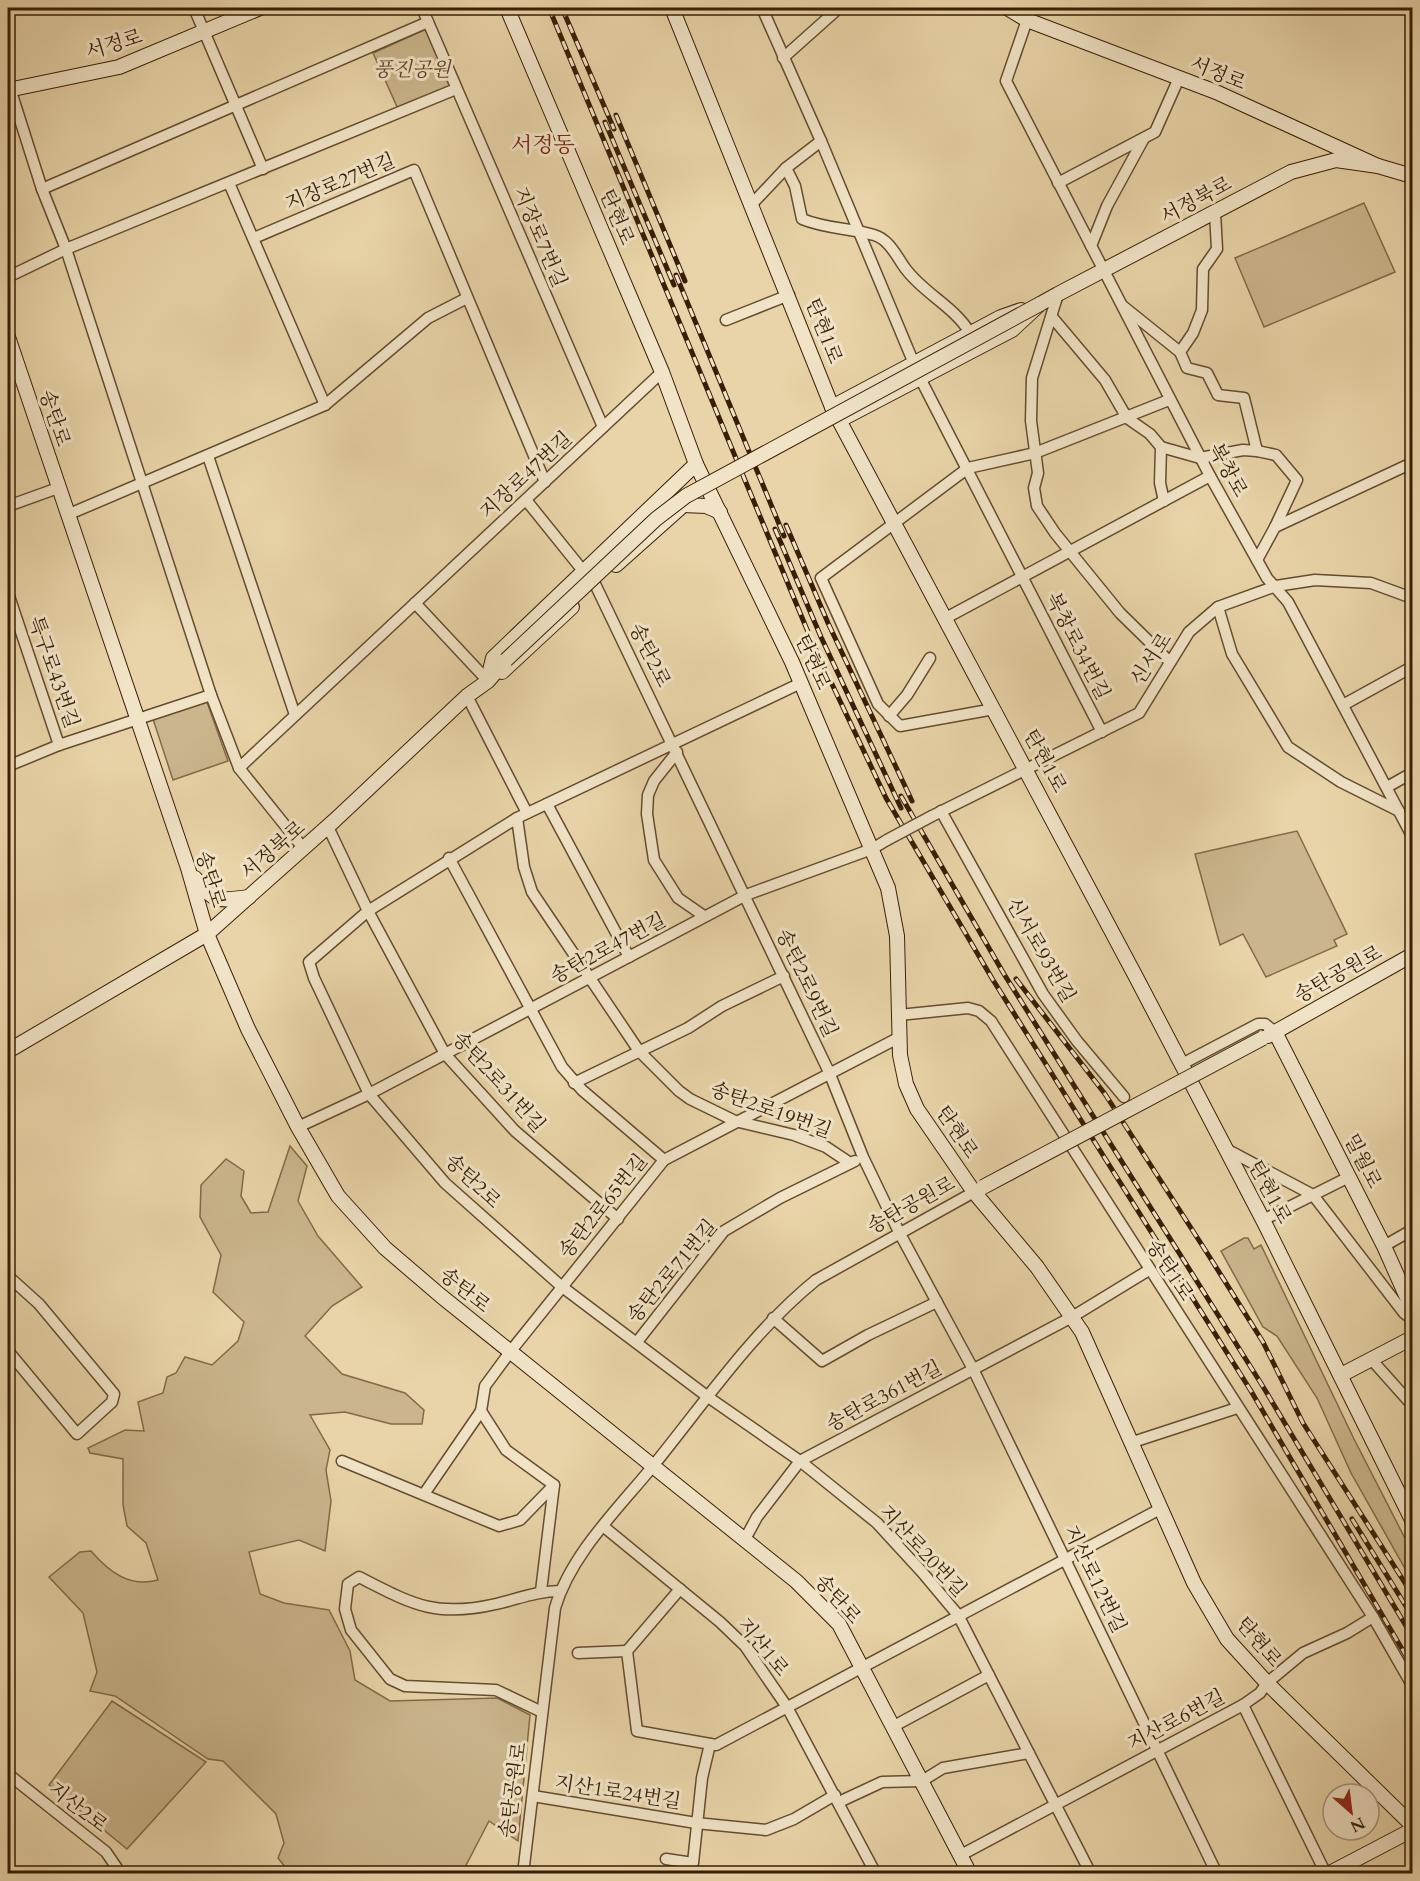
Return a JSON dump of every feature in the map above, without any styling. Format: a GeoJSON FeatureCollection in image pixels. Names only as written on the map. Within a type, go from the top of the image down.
{"type":"FeatureCollection","features":[{"type":"Feature","properties":{"kind":"street"},"geometry":{"type":"LineString","coordinates":[[194,8],[263,169]]}},
{"type":"Feature","properties":{"kind":"street","name":"서정로"},"geometry":{"type":"LineString","coordinates":[[8,87],[119,67],[260,8]]}},
{"type":"Feature","properties":{"kind":"street","name":"지장로7번길"},"geometry":{"type":"LineString","coordinates":[[422,8],[603,427]]}},
{"type":"Feature","properties":{"kind":"street","name":"탄현로"},"geometry":{"type":"LineString","coordinates":[[507,8],[662,372],[696,464],[801,683],[888,888],[897,936],[900,1037],[906,1084],[917,1109],[1037,1267],[1072,1317],[1100,1366],[1130,1443],[1194,1583],[1227,1639],[1267,1683],[1413,1828]]}},
{"type":"Feature","properties":{"kind":"street","name":"탄현1로"},"geometry":{"type":"LineString","coordinates":[[672,8],[832,407],[944,618],[1028,769],[1182,1064],[1413,1520]]}},
{"type":"Feature","properties":{"kind":"street","name":"복창로34번길"},"geometry":{"type":"LineString","coordinates":[[762,8],[821,141],[920,378],[1102,732]]}},
{"type":"Feature","properties":{"kind":"street"},"geometry":{"type":"LineString","coordinates":[[783,58],[839,8]]}},
{"type":"Feature","properties":{"kind":"street","name":"서정로"},"geometry":{"type":"LineString","coordinates":[[1008,8],[1027,20],[1216,92],[1378,166],[1413,176]]}},
{"type":"Feature","properties":{"kind":"street","name":"복창로"},"geometry":{"type":"LineString","coordinates":[[1027,20],[1006,81],[1200,458],[1267,578],[1288,602],[1413,836]]}},
{"type":"Feature","properties":{"kind":"street"},"geometry":{"type":"LineString","coordinates":[[42,189],[428,22]]}},
{"type":"Feature","properties":{"kind":"street"},"geometry":{"type":"LineString","coordinates":[[1058,183],[1155,132],[1179,78]]}},
{"type":"Feature","properties":{"kind":"street"},"geometry":{"type":"LineString","coordinates":[[8,87],[42,189],[66,249],[211,695],[239,768],[304,849]]}},
{"type":"Feature","properties":{"kind":"street"},"geometry":{"type":"LineString","coordinates":[[8,277],[66,249],[456,88]]}},
{"type":"Feature","properties":{"kind":"street"},"geometry":{"type":"LineString","coordinates":[[1091,246],[1107,206],[1143,140]]}},
{"type":"Feature","properties":{"kind":"street"},"geometry":{"type":"LineString","coordinates":[[752,204],[786,168],[821,141]]}},
{"type":"Feature","properties":{"kind":"street","name":"서정북로"},"geometry":{"type":"LineString","coordinates":[[8,1051],[207,934],[304,849],[467,696],[488,681],[506,660],[656,519],[686,496],[1058,294],[1291,172],[1336,160],[1378,166]]}},
{"type":"Feature","properties":{"kind":"street"},"geometry":{"type":"LineString","coordinates":[[786,168],[795,186],[802,219],[819,227],[876,235],[886,242],[918,285],[961,318],[970,333]]}},
{"type":"Feature","properties":{"kind":"street","name":"지장로27번길"},"geometry":{"type":"LineString","coordinates":[[254,238],[414,170],[544,482]]}},
{"type":"Feature","properties":{"kind":"street"},"geometry":{"type":"LineString","coordinates":[[229,183],[325,405]]}},
{"type":"Feature","properties":{"kind":"street"},"geometry":{"type":"LineString","coordinates":[[1179,352],[1193,333],[1202,310],[1203,270],[1217,249],[1215,213]]}},
{"type":"Feature","properties":{"kind":"street"},"geometry":{"type":"LineString","coordinates":[[1058,294],[1032,378],[1031,421],[1038,473],[1034,488],[1037,506],[1120,613],[1170,662]]}},
{"type":"Feature","properties":{"kind":"street"},"geometry":{"type":"LineString","coordinates":[[726,320],[789,295]]}},
{"type":"Feature","properties":{"kind":"street"},"geometry":{"type":"LineString","coordinates":[[67,515],[325,405],[428,318],[466,298]]}},
{"type":"Feature","properties":{"kind":"street"},"geometry":{"type":"LineString","coordinates":[[1119,302],[1179,352],[1187,368],[1207,373],[1218,395],[1244,398],[1257,451]]}},
{"type":"Feature","properties":{"kind":"street"},"geometry":{"type":"LineString","coordinates":[[832,407],[1001,317],[1040,304]]}},
{"type":"Feature","properties":{"kind":"street"},"geometry":{"type":"LineString","coordinates":[[840,420],[1012,330],[1040,304]]}},
{"type":"Feature","properties":{"kind":"street"},"geometry":{"type":"LineString","coordinates":[[1052,317],[1105,380],[1126,418],[1150,434],[1161,447],[1200,458],[1243,450],[1276,454],[1297,480],[1257,560]]}},
{"type":"Feature","properties":{"kind":"street","name":"송탄로"},"geometry":{"type":"LineString","coordinates":[[8,337],[188,868],[207,934],[248,1029],[298,1127],[338,1196],[385,1248],[510,1352],[796,1581],[839,1624],[863,1665],[970,1874]]}},
{"type":"Feature","properties":{"kind":"street","name":"지장로47번길"},"geometry":{"type":"LineString","coordinates":[[239,768],[662,372]]}},
{"type":"Feature","properties":{"kind":"street"},"geometry":{"type":"LineString","coordinates":[[994,709],[900,726],[878,704],[821,578],[968,468],[1035,453],[1169,400]]}},
{"type":"Feature","properties":{"kind":"street"},"geometry":{"type":"LineString","coordinates":[[1161,447],[1160,483],[1164,501]]}},
{"type":"Feature","properties":{"kind":"street"},"geometry":{"type":"LineString","coordinates":[[208,456],[295,715]]}},
{"type":"Feature","properties":{"kind":"street"},"geometry":{"type":"LineString","coordinates":[[1275,527],[1413,463]]}},
{"type":"Feature","properties":{"kind":"street"},"geometry":{"type":"LineString","coordinates":[[488,681],[493,658],[696,464]]}},
{"type":"Feature","properties":{"kind":"street"},"geometry":{"type":"LineString","coordinates":[[944,618],[1210,476]]}},
{"type":"Feature","properties":{"kind":"street"},"geometry":{"type":"LineString","coordinates":[[8,506],[58,488]]}},
{"type":"Feature","properties":{"kind":"street"},"geometry":{"type":"LineString","coordinates":[[488,681],[510,667],[595,584],[683,505],[709,490]]}},
{"type":"Feature","properties":{"kind":"street"},"geometry":{"type":"LineString","coordinates":[[526,500],[584,572]]}},
{"type":"Feature","properties":{"kind":"street"},"geometry":{"type":"LineString","coordinates":[[683,505],[706,506],[720,512]]}},
{"type":"Feature","properties":{"kind":"street","name":"신서로"},"geometry":{"type":"LineString","coordinates":[[872,849],[936,814],[1139,713],[1189,632],[1218,608],[1275,586],[1315,580],[1371,583],[1413,598]]}},
{"type":"Feature","properties":{"kind":"street","name":"송탄2로"},"geometry":{"type":"LineString","coordinates":[[595,584],[675,747]]}},
{"type":"Feature","properties":{"kind":"street","name":"특구로43번길"},"geometry":{"type":"LineString","coordinates":[[8,593],[59,745],[8,766]]}},
{"type":"Feature","properties":{"kind":"street"},"geometry":{"type":"LineString","coordinates":[[415,603],[488,681]]}},
{"type":"Feature","properties":{"kind":"street"},"geometry":{"type":"LineString","coordinates":[[1218,608],[1232,654],[1288,747],[1341,782],[1399,811]]}},
{"type":"Feature","properties":{"kind":"street"},"geometry":{"type":"LineString","coordinates":[[889,716],[907,695],[930,658]]}},
{"type":"Feature","properties":{"kind":"street"},"geometry":{"type":"LineString","coordinates":[[1343,705],[1413,667]]}},
{"type":"Feature","properties":{"kind":"street","name":"송탄2로"},"geometry":{"type":"LineString","coordinates":[[708,1397],[561,1286],[445,1183],[369,1094],[314,978],[309,962],[368,911],[449,858],[522,815],[675,747],[801,683]]}},
{"type":"Feature","properties":{"kind":"street"},"geometry":{"type":"LineString","coordinates":[[59,745],[211,695]]}},
{"type":"Feature","properties":{"kind":"street"},"geometry":{"type":"LineString","coordinates":[[467,696],[522,815]]}},
{"type":"Feature","properties":{"kind":"street"},"geometry":{"type":"LineString","coordinates":[[675,747],[648,795],[647,814],[654,860],[678,898],[704,916]]}},
{"type":"Feature","properties":{"kind":"street","name":"송탄2로9번길"},"geometry":{"type":"LineString","coordinates":[[675,747],[829,1072],[863,1157],[899,1232]]}},
{"type":"Feature","properties":{"kind":"street"},"geometry":{"type":"LineString","coordinates":[[1387,787],[1413,773]]}},
{"type":"Feature","properties":{"kind":"street"},"geometry":{"type":"LineString","coordinates":[[547,804],[629,957]]}},
{"type":"Feature","properties":{"kind":"street","name":"신서로93번길"},"geometry":{"type":"LineString","coordinates":[[936,814],[1043,994],[1077,1041],[1124,1096]]}},
{"type":"Feature","properties":{"kind":"street","name":"송탄2로19번길"},"geometry":{"type":"LineString","coordinates":[[522,815],[524,867],[532,892],[639,1051],[690,1099],[735,1121],[794,1135],[826,1147],[850,1163]]}},
{"type":"Feature","properties":{"kind":"street"},"geometry":{"type":"LineString","coordinates":[[328,827],[368,911]]}},
{"type":"Feature","properties":{"kind":"street","name":"송탄2로47번길"},"geometry":{"type":"LineString","coordinates":[[369,1094],[746,895],[872,849]]}},
{"type":"Feature","properties":{"kind":"street"},"geometry":{"type":"LineString","coordinates":[[449,858],[562,1067],[574,1083],[663,1160]]}},
{"type":"Feature","properties":{"kind":"street"},"geometry":{"type":"LineString","coordinates":[[188,868],[206,894],[224,901],[249,897]]}},
{"type":"Feature","properties":{"kind":"street","name":"송탄2로31번길"},"geometry":{"type":"LineString","coordinates":[[368,911],[445,1054],[515,1131],[618,1219]]}},
{"type":"Feature","properties":{"kind":"street","name":"송탄공원로"},"geometry":{"type":"LineString","coordinates":[[523,1874],[551,1633],[560,1591],[581,1555],[773,1318],[816,1280],[899,1232],[1269,1035],[1413,955]]}},
{"type":"Feature","properties":{"kind":"street"},"geometry":{"type":"LineString","coordinates":[[574,1083],[688,1028],[722,1006],[784,976]]}},
{"type":"Feature","properties":{"kind":"street","name":"송탄1로"},"geometry":{"type":"LineString","coordinates":[[899,1016],[968,1008],[979,1011],[991,1021],[1373,1617],[1413,1685]]}},
{"type":"Feature","properties":{"kind":"street"},"geometry":{"type":"LineString","coordinates":[[1182,1064],[1258,1024],[1265,1024],[1269,1035]]}},
{"type":"Feature","properties":{"kind":"street","name":"밀월로"},"geometry":{"type":"LineString","coordinates":[[1269,1035],[1349,1177],[1413,1309]]}},
{"type":"Feature","properties":{"kind":"street","name":"송탄2로65번길"},"geometry":{"type":"LineString","coordinates":[[561,1286],[618,1219],[663,1160],[900,1037]]}},
{"type":"Feature","properties":{"kind":"street"},"geometry":{"type":"LineString","coordinates":[[298,1127],[369,1094]]}},
{"type":"Feature","properties":{"kind":"street"},"geometry":{"type":"LineString","coordinates":[[1226,1149],[1313,1195],[1404,1313],[1413,1318]]}},
{"type":"Feature","properties":{"kind":"street","name":"송탄2로71번길"},"geometry":{"type":"LineString","coordinates":[[637,1342],[724,1231],[780,1198],[863,1157]]}},
{"type":"Feature","properties":{"kind":"street"},"geometry":{"type":"LineString","coordinates":[[1263,1220],[1349,1177]]}},
{"type":"Feature","properties":{"kind":"street"},"geometry":{"type":"LineString","coordinates":[[1384,1246],[1413,1230]]}},
{"type":"Feature","properties":{"kind":"street","name":"지산로12번길"},"geometry":{"type":"LineString","coordinates":[[899,1232],[973,1369],[1217,1874]]}},
{"type":"Feature","properties":{"kind":"street"},"geometry":{"type":"LineString","coordinates":[[1072,1317],[1149,1270]]}},
{"type":"Feature","properties":{"kind":"street"},"geometry":{"type":"LineString","coordinates":[[8,1276],[39,1304],[114,1394],[112,1402],[77,1434],[8,1351]]}},
{"type":"Feature","properties":{"kind":"street"},"geometry":{"type":"LineString","coordinates":[[424,1494],[481,1411],[485,1386],[561,1286]]}},
{"type":"Feature","properties":{"kind":"street"},"geometry":{"type":"LineString","coordinates":[[773,1318],[822,1361],[868,1335],[936,1302]]}},
{"type":"Feature","properties":{"kind":"street","name":"송탄로361번길"},"geometry":{"type":"LineString","coordinates":[[744,1541],[757,1517],[800,1461],[1072,1317]]}},
{"type":"Feature","properties":{"kind":"street"},"geometry":{"type":"LineString","coordinates":[[1341,1375],[1413,1338]]}},
{"type":"Feature","properties":{"kind":"street"},"geometry":{"type":"LineString","coordinates":[[1371,1359],[1413,1405]]}},
{"type":"Feature","properties":{"kind":"street","name":"지산로20번길"},"geometry":{"type":"LineString","coordinates":[[708,1397],[800,1461],[877,1523],[958,1616],[1057,1804],[1091,1874]]}},
{"type":"Feature","properties":{"kind":"street"},"geometry":{"type":"LineString","coordinates":[[1130,1443],[1237,1408]]}},
{"type":"Feature","properties":{"kind":"street"},"geometry":{"type":"LineString","coordinates":[[481,1411],[506,1450],[554,1485]]}},
{"type":"Feature","properties":{"kind":"street"},"geometry":{"type":"LineString","coordinates":[[342,1461],[499,1526],[520,1520],[554,1485]]}},
{"type":"Feature","properties":{"kind":"street"},"geometry":{"type":"LineString","coordinates":[[542,1591],[554,1485]]}},
{"type":"Feature","properties":{"kind":"street","name":"지산1로"},"geometry":{"type":"LineString","coordinates":[[713,1745],[1160,1509]]}},
{"type":"Feature","properties":{"kind":"street","name":"지산1로"},"geometry":{"type":"LineString","coordinates":[[604,1527],[745,1646],[787,1707],[876,1874]]}},
{"type":"Feature","properties":{"kind":"street"},"geometry":{"type":"LineString","coordinates":[[542,1712],[496,1690],[405,1686],[390,1679],[351,1630],[345,1609],[348,1584],[359,1577],[411,1604],[435,1609],[469,1610],[542,1591],[560,1591]]}},
{"type":"Feature","properties":{"kind":"street"},"geometry":{"type":"LineString","coordinates":[[578,1653],[627,1651],[680,1589]]}},
{"type":"Feature","properties":{"kind":"street"},"geometry":{"type":"LineString","coordinates":[[1243,1705],[1260,1693],[1267,1683],[1304,1653],[1347,1633],[1373,1617]]}},
{"type":"Feature","properties":{"kind":"street"},"geometry":{"type":"LineString","coordinates":[[627,1651],[637,1731],[713,1745]]}},
{"type":"Feature","properties":{"kind":"street"},"geometry":{"type":"LineString","coordinates":[[894,1726],[989,1675]]}},
{"type":"Feature","properties":{"kind":"street","name":"지산로6번길"},"geometry":{"type":"LineString","coordinates":[[961,1855],[1243,1705],[1327,1874]]}},
{"type":"Feature","properties":{"kind":"street","name":"지산1로24번길"},"geometry":{"type":"LineString","coordinates":[[696,1823],[702,1778],[713,1745]]}},
{"type":"Feature","properties":{"kind":"street"},"geometry":{"type":"LineString","coordinates":[[837,1799],[882,1782],[922,1781],[943,1768],[1029,1753]]}},
{"type":"Feature","properties":{"kind":"street","name":"지산2로"},"geometry":{"type":"LineString","coordinates":[[8,1774],[106,1852],[121,1874]]}},
{"type":"Feature","properties":{"kind":"street","name":"지산1로24번길"},"geometry":{"type":"LineString","coordinates":[[533,1796],[696,1823],[766,1830],[837,1799]]}},
{"type":"Feature","properties":{"kind":"street"},"geometry":{"type":"LineString","coordinates":[[666,1859],[693,1863],[696,1823]]}},
{"type":"Feature","properties":{"kind":"street"},"geometry":{"type":"LineString","coordinates":[[1327,1874],[1413,1828]]}},
{"type":"Feature","properties":{"kind":"green space","name":"풍진공원"},"geometry":{"type":"Polygon","coordinates":[[[426,29],[450,86],[398,109],[373,53],[426,29]]]}},
{"type":"Feature","properties":{"kind":"green space"},"geometry":{"type":"Polygon","coordinates":[[[1364,203],[1395,272],[1264,327],[1235,258],[1364,203]]]}},
{"type":"Feature","properties":{"kind":"green space"},"geometry":{"type":"Polygon","coordinates":[[[207,702],[228,761],[173,780],[153,719],[207,702]]]}},
{"type":"Feature","properties":{"kind":"green space"},"geometry":{"type":"Polygon","coordinates":[[[1297,831],[1347,934],[1334,940],[1337,946],[1266,977],[1243,934],[1220,945],[1195,854],[1297,831]]]}},
{"type":"Feature","properties":{"kind":"green space"},"geometry":{"type":"Polygon","coordinates":[[[290,1146],[307,1166],[298,1201],[318,1236],[362,1287],[332,1306],[305,1336],[342,1374],[405,1393],[424,1410],[422,1424],[391,1424],[345,1412],[310,1415],[330,1450],[326,1470],[331,1501],[325,1551],[299,1540],[249,1552],[260,1594],[284,1603],[329,1610],[350,1651],[355,1680],[390,1701],[497,1698],[530,1715],[518,1841],[489,1821],[462,1873],[290,1873],[278,1858],[284,1843],[276,1814],[223,1761],[208,1759],[115,1696],[90,1691],[97,1672],[83,1613],[49,1577],[80,1552],[91,1551],[105,1566],[129,1580],[148,1582],[158,1580],[146,1543],[127,1526],[123,1505],[123,1459],[90,1453],[88,1448],[125,1430],[144,1431],[138,1402],[163,1393],[167,1377],[176,1373],[185,1357],[212,1365],[238,1341],[244,1322],[213,1292],[221,1255],[200,1217],[201,1185],[226,1159],[244,1171],[241,1196],[251,1213],[268,1212],[290,1146]]]}},
{"type":"Feature","properties":{"kind":"green space"},"geometry":{"type":"Polygon","coordinates":[[[1248,1238],[1254,1249],[1261,1245],[1354,1439],[1412,1552],[1412,1581],[1351,1473],[1317,1398],[1277,1336],[1263,1327],[1221,1251],[1248,1238]]]}},
{"type":"Feature","properties":{"kind":"green space"},"geometry":{"type":"Polygon","coordinates":[[[112,1701],[206,1762],[127,1849],[49,1785],[112,1701]]]}},
{"type":"Feature","properties":{"kind":"railway"},"geometry":{"type":"LineString","coordinates":[[549,8],[813,644],[886,798],[993,980],[1251,1391],[1412,1666]]}},
{"type":"Feature","properties":{"kind":"railway"},"geometry":{"type":"LineString","coordinates":[[562,8],[614,129]]}},
{"type":"Feature","properties":{"kind":"railway"},"geometry":{"type":"LineString","coordinates":[[616,115],[685,281]]}},
{"type":"Feature","properties":{"kind":"railway"},"geometry":{"type":"LineString","coordinates":[[605,122],[674,285]]}},
{"type":"Feature","properties":{"kind":"railway"},"geometry":{"type":"LineString","coordinates":[[676,275],[784,536]]}},
{"type":"Feature","properties":{"kind":"railway"},"geometry":{"type":"LineString","coordinates":[[786,525],[828,623],[912,801]]}},
{"type":"Feature","properties":{"kind":"railway"},"geometry":{"type":"LineString","coordinates":[[775,529],[821,637],[901,808]]}},
{"type":"Feature","properties":{"kind":"railway"},"geometry":{"type":"LineString","coordinates":[[901,796],[1004,974],[1262,1385],[1412,1636]]}},
{"type":"Feature","properties":{"kind":"railway"},"geometry":{"type":"LineString","coordinates":[[1016,979],[1105,1094],[1263,1342],[1303,1423],[1412,1594]]}},
{"type":"Feature","properties":{"kind":"railway"},"geometry":{"type":"LineString","coordinates":[[1352,1519],[1412,1616]]}},
{"type":"Feature","properties":{"kind":"district","name":"서정동"},"geometry":{"type":"Point","coordinates":[543,145]}}]}
